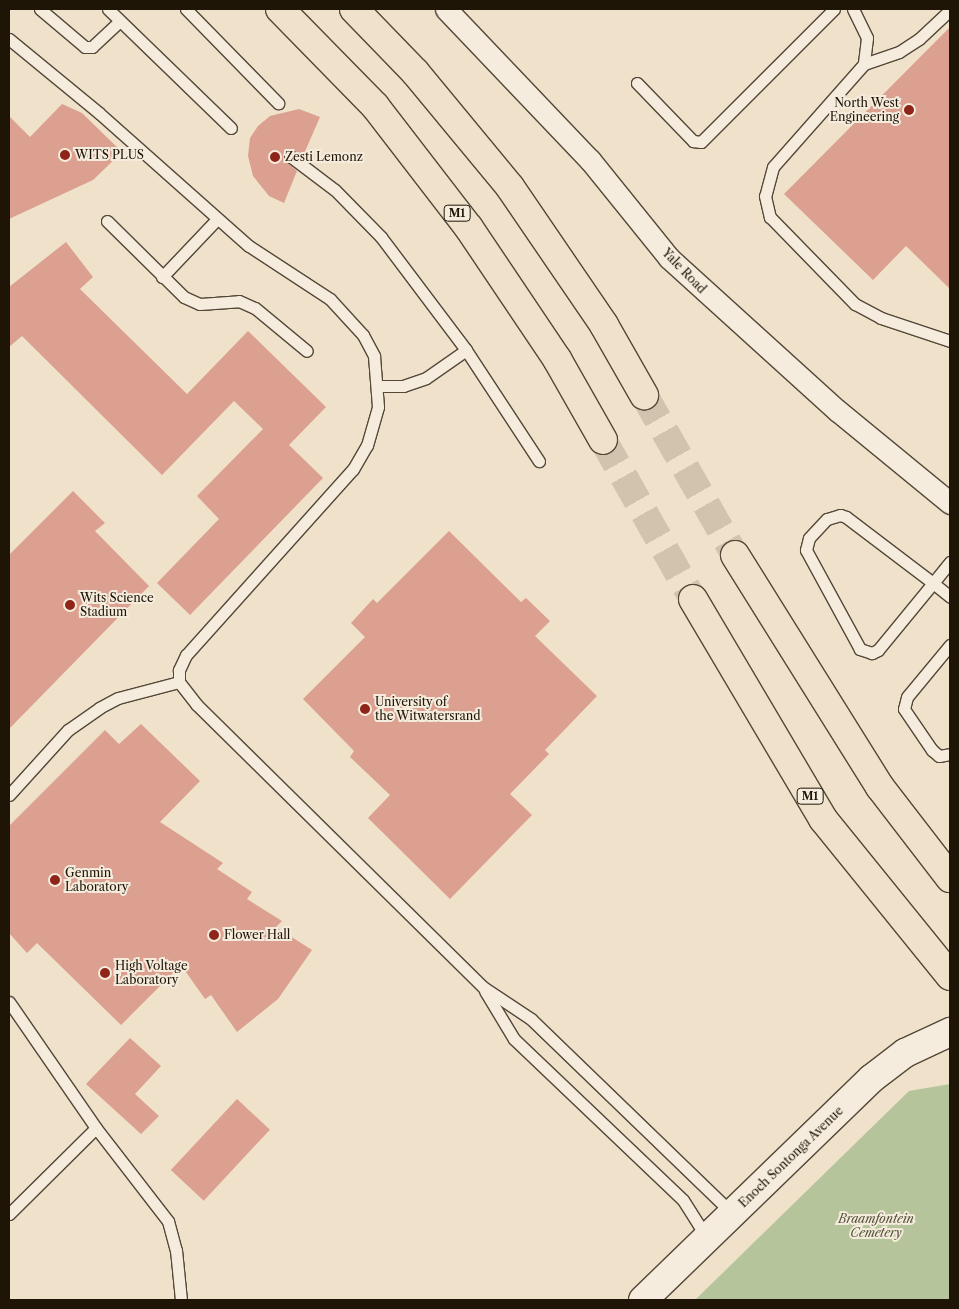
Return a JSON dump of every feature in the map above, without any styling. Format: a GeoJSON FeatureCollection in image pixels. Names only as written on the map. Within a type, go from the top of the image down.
{"type":"FeatureCollection","features":[{"type":"Feature","properties":{"kind":"highway","name":"M1"},"geometry":{"type":"LineString","coordinates":[[280,9],[376,106],[468,228],[557,359],[603,440]]}},
{"type":"Feature","properties":{"kind":"highway"},"geometry":{"type":"LineString","coordinates":[[354,9],[415,72],[510,187],[604,325],[644,395]]}},
{"type":"Feature","properties":{"kind":"highway"},"geometry":{"type":"LineString","coordinates":[[735,555],[880,787],[950,878]]}},
{"type":"Feature","properties":{"kind":"highway","name":"M1"},"geometry":{"type":"LineString","coordinates":[[694,599],[823,819],[950,976]]}},
{"type":"Feature","properties":{"kind":"main road","name":"Enoch Sontonga Avenue"},"geometry":{"type":"LineString","coordinates":[[643,1300],[872,1079],[905,1053],[946,1033]]}},
{"type":"Feature","properties":{"kind":"street","name":"Yale Road"},"geometry":{"type":"LineString","coordinates":[[446,9],[590,160],[670,258],[838,411],[950,504]]}},
{"type":"Feature","properties":{"kind":"lane"},"geometry":{"type":"LineString","coordinates":[[40,9],[85,47],[92,47],[120,22]]}},
{"type":"Feature","properties":{"kind":"lane"},"geometry":{"type":"LineString","coordinates":[[108,9],[231,128]]}},
{"type":"Feature","properties":{"kind":"lane"},"geometry":{"type":"LineString","coordinates":[[186,9],[278,103]]}},
{"type":"Feature","properties":{"kind":"lane"},"geometry":{"type":"LineString","coordinates":[[637,82],[693,141],[701,142],[834,9]]}},
{"type":"Feature","properties":{"kind":"lane"},"geometry":{"type":"LineString","coordinates":[[853,9],[867,38],[864,64]]}},
{"type":"Feature","properties":{"kind":"lane"},"geometry":{"type":"LineString","coordinates":[[950,10],[919,40],[898,52],[864,64],[773,166],[765,196],[770,217],[855,304],[881,318],[950,341]]}},
{"type":"Feature","properties":{"kind":"lane"},"geometry":{"type":"LineString","coordinates":[[9,39],[99,113],[216,220],[249,246],[330,299],[363,334],[374,356],[379,386],[378,406],[367,445],[354,469],[186,655],[180,670],[180,682],[197,705],[483,988],[531,1019],[733,1214]]}},
{"type":"Feature","properties":{"kind":"lane"},"geometry":{"type":"LineString","coordinates":[[290,156],[335,190],[381,237],[466,350],[539,461]]}},
{"type":"Feature","properties":{"kind":"lane"},"geometry":{"type":"LineString","coordinates":[[107,220],[184,297],[200,304],[239,301],[256,308],[307,351]]}},
{"type":"Feature","properties":{"kind":"lane"},"geometry":{"type":"LineString","coordinates":[[162,277],[216,220]]}},
{"type":"Feature","properties":{"kind":"lane"},"geometry":{"type":"LineString","coordinates":[[379,386],[403,386],[426,378],[466,350]]}},
{"type":"Feature","properties":{"kind":"lane"},"geometry":{"type":"LineString","coordinates":[[950,562],[932,583],[878,650],[865,653],[807,555],[806,543],[827,519],[840,515],[932,583],[950,597]]}},
{"type":"Feature","properties":{"kind":"lane"},"geometry":{"type":"LineString","coordinates":[[950,645],[907,697],[904,709],[932,750],[939,756],[950,754]]}},
{"type":"Feature","properties":{"kind":"lane"},"geometry":{"type":"LineString","coordinates":[[9,795],[68,730],[99,708],[118,698],[180,682]]}},
{"type":"Feature","properties":{"kind":"lane"},"geometry":{"type":"LineString","coordinates":[[483,988],[514,1039],[683,1200],[707,1239]]}},
{"type":"Feature","properties":{"kind":"lane"},"geometry":{"type":"LineString","coordinates":[[9,1002],[96,1128],[168,1221],[176,1250],[181,1300]]}},
{"type":"Feature","properties":{"kind":"lane"},"geometry":{"type":"LineString","coordinates":[[9,1214],[96,1128]]}},
{"type":"Feature","properties":{"kind":"green space","name":"Braamfontein Cemetery"},"geometry":{"type":"Polygon","coordinates":[[[950,1084],[950,1300],[695,1300],[909,1091],[950,1084]]]}},
{"type":"Feature","properties":{"kind":"building","name":"North West Engineering"},"geometry":{"type":"Polygon","coordinates":[[[950,27],[950,289],[906,246],[873,280],[784,194],[950,27]]]}},
{"type":"Feature","properties":{"kind":"building","name":"WITS PLUS"},"geometry":{"type":"Polygon","coordinates":[[[62,104],[82,113],[122,152],[93,180],[9,219],[9,116],[30,137],[62,104]]]}},
{"type":"Feature","properties":{"kind":"building","name":"Zesti Lemonz"},"geometry":{"type":"Polygon","coordinates":[[[299,109],[320,117],[303,156],[291,149],[284,152],[283,159],[297,171],[284,203],[269,196],[253,176],[248,156],[250,138],[258,126],[270,116],[299,109]]]}},
{"type":"Feature","properties":{"kind":"building"},"geometry":{"type":"Polygon","coordinates":[[[66,242],[93,277],[80,289],[187,394],[248,331],[326,407],[289,445],[323,478],[190,615],[157,583],[219,519],[197,496],[263,429],[234,401],[162,475],[22,336],[9,347],[9,287],[66,242]]]}},
{"type":"Feature","properties":{"kind":"building","name":"Wits Science Stadium"},"geometry":{"type":"Polygon","coordinates":[[[73,491],[105,523],[95,531],[149,586],[9,729],[9,555],[73,491]]]}},
{"type":"Feature","properties":{"kind":"building"},"geometry":{"type":"Polygon","coordinates":[[[449,531],[521,602],[526,598],[550,621],[535,636],[597,696],[545,750],[549,754],[510,794],[532,815],[450,899],[368,818],[390,795],[350,757],[354,751],[303,699],[365,637],[351,623],[373,599],[377,603],[449,531]]]}},
{"type":"Feature","properties":{"kind":"building"},"geometry":{"type":"Polygon","coordinates":[[[141,724],[200,781],[160,822],[223,863],[217,869],[252,892],[247,899],[282,921],[276,927],[312,950],[278,999],[237,1032],[211,995],[205,999],[181,965],[121,1025],[37,943],[27,953],[9,933],[9,826],[105,730],[119,744],[141,724]]]}},
{"type":"Feature","properties":{"kind":"building"},"geometry":{"type":"Polygon","coordinates":[[[130,1038],[161,1066],[135,1094],[159,1116],[141,1134],[86,1084],[130,1038]]]}},
{"type":"Feature","properties":{"kind":"building"},"geometry":{"type":"Polygon","coordinates":[[[237,1099],[270,1130],[204,1201],[171,1170],[237,1099]]]}},
{"type":"Feature","properties":{"kind":"tunnel"},"geometry":{"type":"LineString","coordinates":[[644,395],[735,555]]}},
{"type":"Feature","properties":{"kind":"tunnel"},"geometry":{"type":"LineString","coordinates":[[603,440],[693,599]]}},
{"type":"Feature","properties":{"kind":"place","name":"North West Engineering"},"geometry":{"type":"Point","coordinates":[909,110]}},
{"type":"Feature","properties":{"kind":"place","name":"WITS PLUS"},"geometry":{"type":"Point","coordinates":[65,155]}},
{"type":"Feature","properties":{"kind":"place","name":"Zesti Lemonz"},"geometry":{"type":"Point","coordinates":[275,157]}},
{"type":"Feature","properties":{"kind":"place","name":"Wits Science Stadium"},"geometry":{"type":"Point","coordinates":[70,605]}},
{"type":"Feature","properties":{"kind":"place","name":"University of the Witwatersrand"},"geometry":{"type":"Point","coordinates":[365,709]}},
{"type":"Feature","properties":{"kind":"place","name":"Genmin Laboratory"},"geometry":{"type":"Point","coordinates":[55,880]}},
{"type":"Feature","properties":{"kind":"place","name":"Flower Hall"},"geometry":{"type":"Point","coordinates":[214,935]}},
{"type":"Feature","properties":{"kind":"place","name":"High Voltage Laboratory"},"geometry":{"type":"Point","coordinates":[105,973]}}]}
